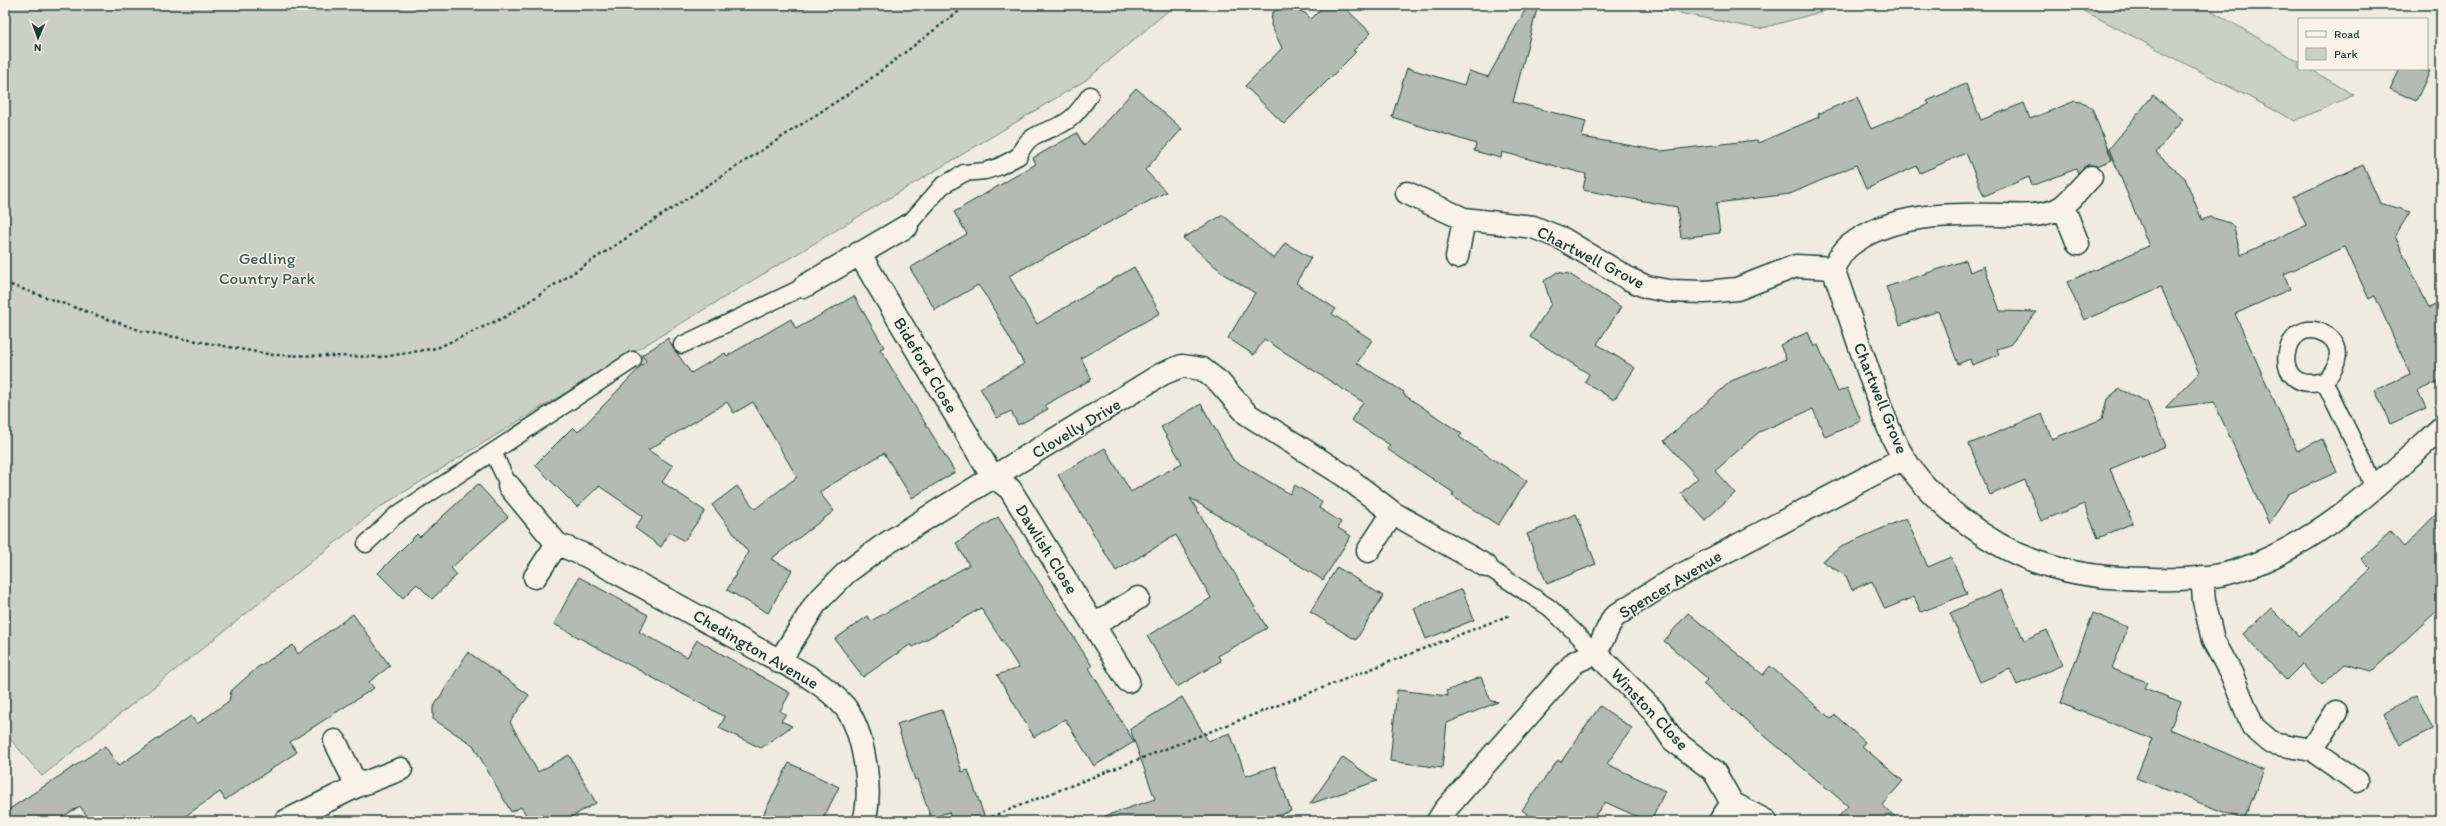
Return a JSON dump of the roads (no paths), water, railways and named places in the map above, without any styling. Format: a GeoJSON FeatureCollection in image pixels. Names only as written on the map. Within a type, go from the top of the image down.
{"type":"FeatureCollection","features":[{"type":"Feature","properties":{"kind":"street"},"geometry":{"type":"LineString","coordinates":[[1833,268],[1848,246],[1879,229],[1911,220],[1952,214],[2042,214],[2063,206],[2091,177]]}},
{"type":"Feature","properties":{"kind":"street","name":"Chartwell Grove"},"geometry":{"type":"LineString","coordinates":[[1407,193],[1464,219],[1533,227],[1563,239],[1630,279],[1647,287],[1668,291],[1705,292],[1737,288],[1796,266],[1833,268],[1886,422],[1904,458],[1933,493],[1959,517],[2011,551],[2036,562],[2063,570],[2127,579],[2202,577],[2241,570],[2306,538],[2374,490],[2441,428]]}},
{"type":"Feature","properties":{"kind":"street"},"geometry":{"type":"LineString","coordinates":[[2063,206],[2078,244]]}},
{"type":"Feature","properties":{"kind":"street"},"geometry":{"type":"LineString","coordinates":[[1457,257],[1464,219]]}},
{"type":"Feature","properties":{"kind":"street"},"geometry":{"type":"LineString","coordinates":[[805,286],[907,226]]}},
{"type":"Feature","properties":{"kind":"street","name":"Bideford Close"},"geometry":{"type":"LineString","coordinates":[[859,253],[994,477]]}},
{"type":"Feature","properties":{"kind":"street","name":"Clovelly Drive"},"geometry":{"type":"LineString","coordinates":[[779,662],[816,603],[846,573],[881,547],[1162,374],[1182,366],[1202,369],[1219,382],[1247,414],[1345,476],[1393,513],[1486,566]]}},
{"type":"Feature","properties":{"kind":"street","name":"Spencer Avenue"},"geometry":{"type":"LineString","coordinates":[[1596,653],[1613,618],[1668,582],[1904,458]]}},
{"type":"Feature","properties":{"kind":"street","name":"Dawlish Close"},"geometry":{"type":"LineString","coordinates":[[994,477],[1010,490],[1128,681]]}},
{"type":"Feature","properties":{"kind":"street","name":"Chedington Avenue"},"geometry":{"type":"LineString","coordinates":[[509,486],[557,544],[587,556],[779,662],[808,675],[826,690],[845,708],[855,726],[865,765],[867,785],[864,821]]}},
{"type":"Feature","properties":{"kind":"street"},"geometry":{"type":"LineString","coordinates":[[1368,550],[1393,513]]}},
{"type":"Feature","properties":{"kind":"street"},"geometry":{"type":"LineString","coordinates":[[535,577],[557,544]]}},
{"type":"Feature","properties":{"kind":"street"},"geometry":{"type":"LineString","coordinates":[[2202,577],[2204,601],[2214,640],[2231,673],[2253,727],[2272,743],[2312,750],[2357,781]]}},
{"type":"Feature","properties":{"kind":"street"},"geometry":{"type":"LineString","coordinates":[[1094,625],[1138,598]]}},
{"type":"Feature","properties":{"kind":"street"},"geometry":{"type":"LineString","coordinates":[[1438,821],[1445,810],[1575,662],[1596,653]]}},
{"type":"Feature","properties":{"kind":"street","name":"Winston Close"},"geometry":{"type":"LineString","coordinates":[[1596,653],[1653,710],[1673,740],[1714,771],[1726,812],[1766,821]]}},
{"type":"Feature","properties":{"kind":"street"},"geometry":{"type":"LineString","coordinates":[[2312,750],[2336,712]]}},
{"type":"Feature","properties":{"kind":"street"},"geometry":{"type":"LineString","coordinates":[[335,741],[357,786]]}},
{"type":"Feature","properties":{"kind":"street"},"geometry":{"type":"LineString","coordinates":[[286,821],[357,786],[401,769]]}},
{"type":"Feature","properties":{"kind":"lane"},"geometry":{"type":"LineString","coordinates":[[907,226],[942,186],[964,173],[998,167],[1019,156],[1023,145],[1032,136],[1070,120],[1090,95]]}},
{"type":"Feature","properties":{"kind":"lane"},"geometry":{"type":"LineString","coordinates":[[682,345],[805,286]]}},
{"type":"Feature","properties":{"kind":"lane"},"geometry":{"type":"LineString","coordinates":[[366,544],[395,516],[633,360]]}},
{"type":"Feature","properties":{"kind":"lane"},"geometry":{"type":"LineString","coordinates":[[2324,381],[2364,463],[2374,490]]}},
{"type":"Feature","properties":{"kind":"lane"},"geometry":{"type":"LineString","coordinates":[[493,452],[509,486]]}},
{"type":"Feature","properties":{"kind":"lane"},"geometry":{"type":"LineString","coordinates":[[1486,566],[1542,603],[1596,653]]}},
{"type":"Feature","properties":{"kind":"park label","name":"Gedling Country Park"},"geometry":{"type":"Point","coordinates":[267,268]}}]}
